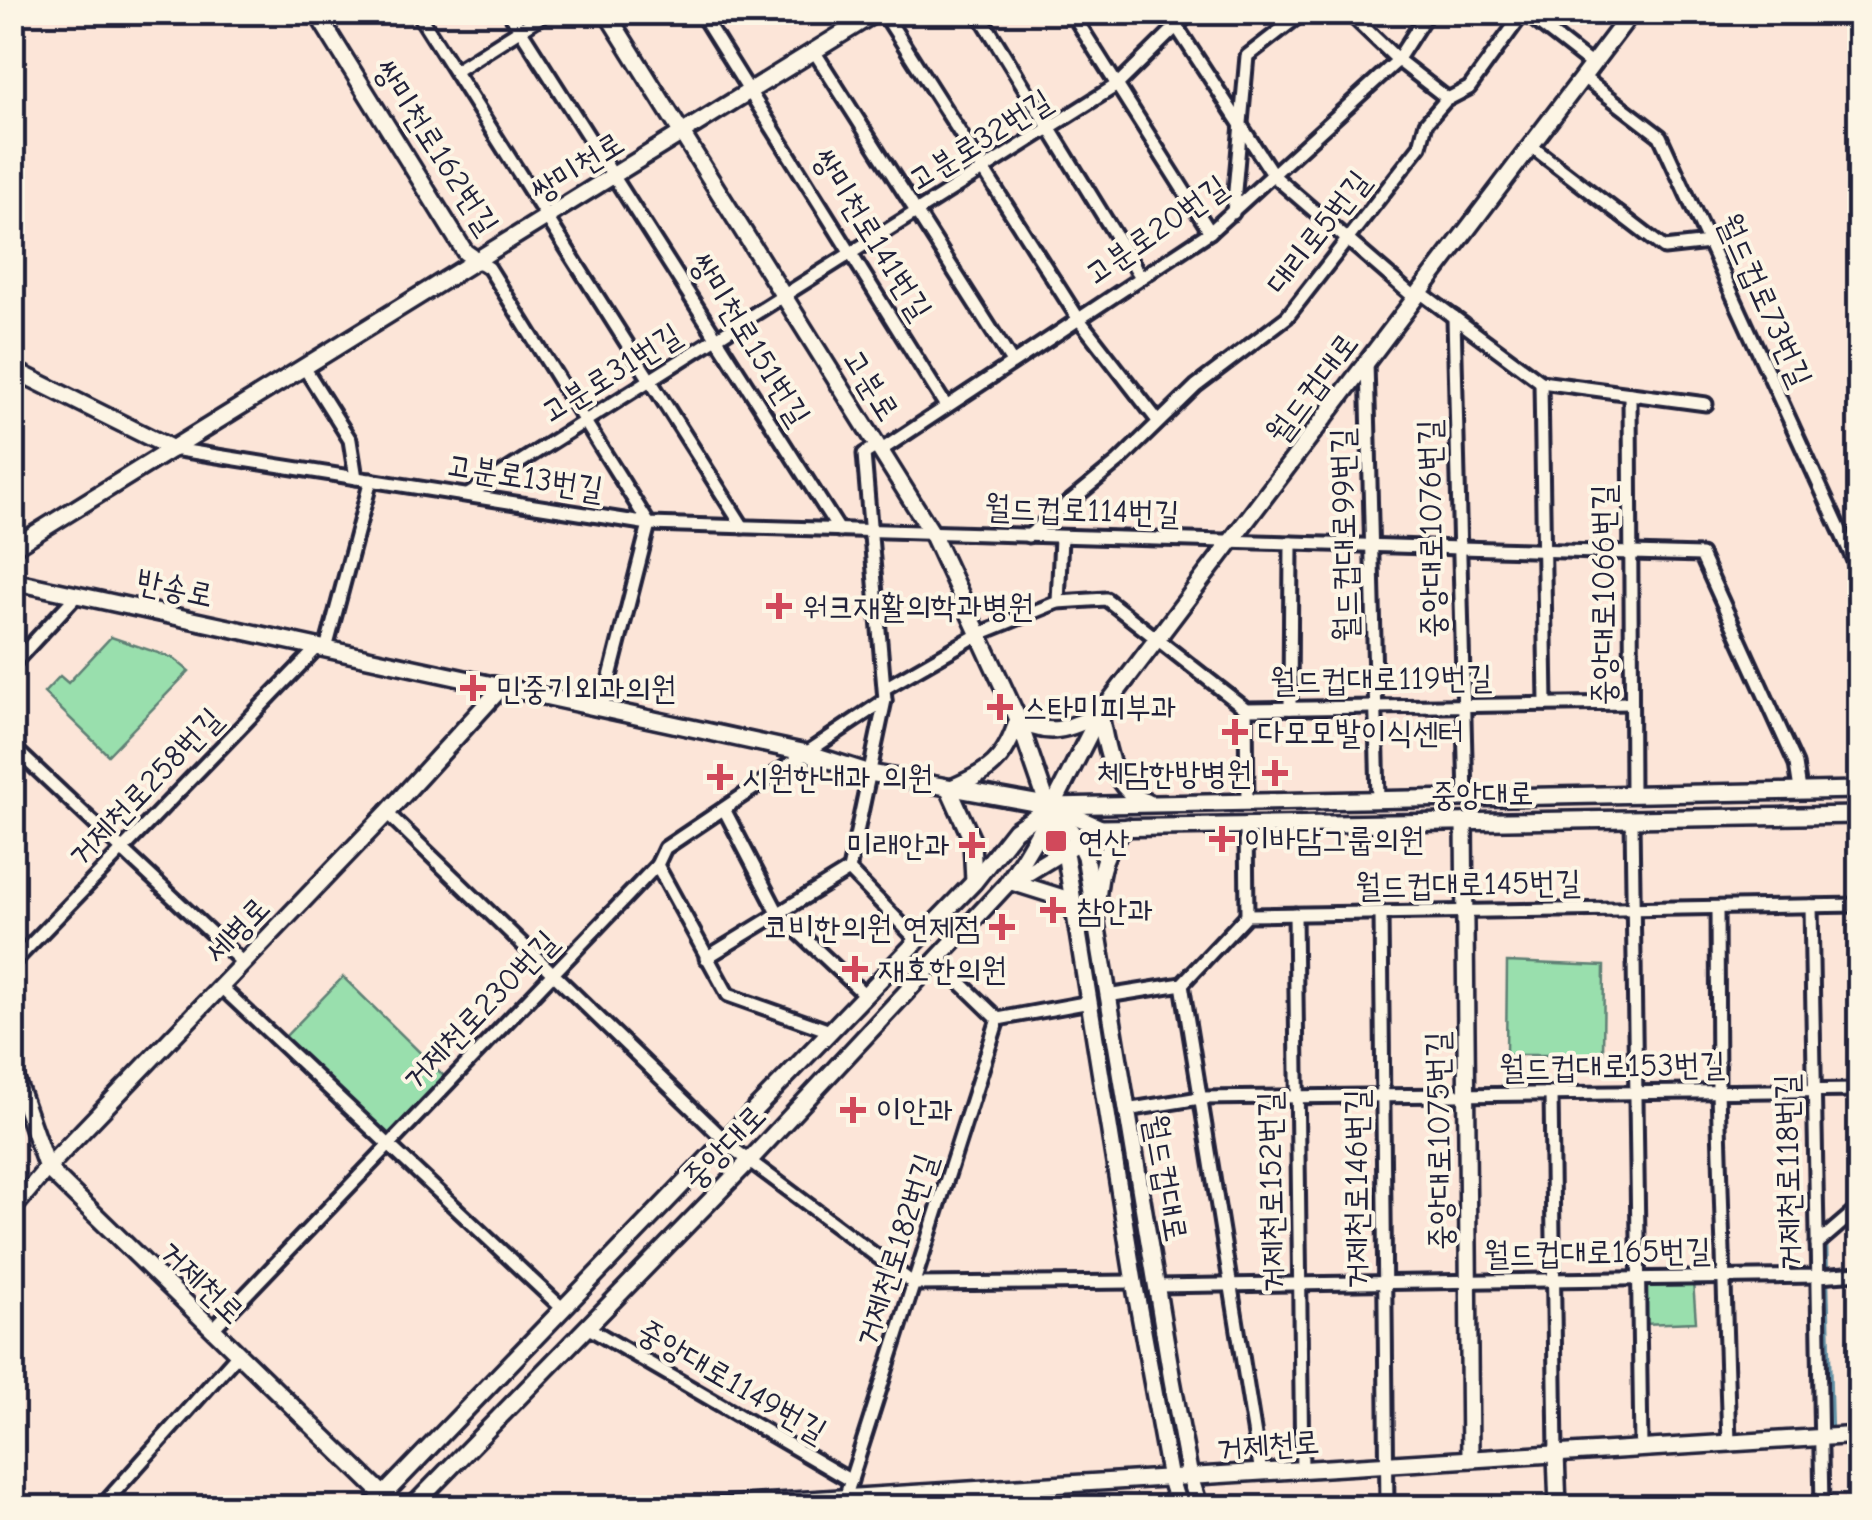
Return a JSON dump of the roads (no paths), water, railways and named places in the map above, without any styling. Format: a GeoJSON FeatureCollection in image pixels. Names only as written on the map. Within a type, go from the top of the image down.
{"type":"FeatureCollection","features":[{"type":"Feature","properties":{"kind":"main road","name":"쌍미천로162번길"},"geometry":{"type":"LineString","coordinates":[[316,12],[465,252],[478,260]]}},
{"type":"Feature","properties":{"kind":"main road","name":"고분로"},"geometry":{"type":"LineString","coordinates":[[606,12],[932,533],[1018,719],[1051,806]]}},
{"type":"Feature","properties":{"kind":"main road","name":"쌍미천로"},"geometry":{"type":"LineString","coordinates":[[12,548],[880,12]]}},
{"type":"Feature","properties":{"kind":"main road","name":"월드컵대로"},"geometry":{"type":"LineString","coordinates":[[1179,1508],[1170,1479],[1134,1282],[1077,918],[1071,846],[1051,806],[1100,714],[1632,12]]}},
{"type":"Feature","properties":{"kind":"main road"},"geometry":{"type":"LineString","coordinates":[[12,369],[174,449]]}},
{"type":"Feature","properties":{"kind":"main road","name":"반송로"},"geometry":{"type":"LineString","coordinates":[[12,581],[808,753],[870,773],[1051,806]]}},
{"type":"Feature","properties":{"kind":"main road","name":"세병로"},"geometry":{"type":"LineString","coordinates":[[12,1210],[47,1168],[502,688]]}},
{"type":"Feature","properties":{"kind":"main road"},"geometry":{"type":"LineString","coordinates":[[974,882],[972,840],[949,789],[982,775],[1002,758],[1018,719],[1046,732],[1068,729],[1100,714],[1109,760],[1121,782],[1135,798],[1160,806]]}},
{"type":"Feature","properties":{"kind":"main road","name":"중앙대로"},"geometry":{"type":"LineString","coordinates":[[377,1501],[563,1309],[731,1146],[830,1032],[974,882],[1015,830],[1051,806],[1860,790]]}},
{"type":"Feature","properties":{"kind":"main road","name":"중앙대로"},"geometry":{"type":"LineString","coordinates":[[1051,806],[1101,828],[1860,816]]}},
{"type":"Feature","properties":{"kind":"main road","name":"중앙대로"},"geometry":{"type":"LineString","coordinates":[[412,1508],[749,1161],[1009,883],[1036,843],[1051,806]]}},
{"type":"Feature","properties":{"kind":"main road","name":"중앙대로1075번길"},"geometry":{"type":"LineString","coordinates":[[1464,822],[1470,1459]]}},
{"type":"Feature","properties":{"kind":"main road"},"geometry":{"type":"LineString","coordinates":[[1096,926],[1102,870],[1114,840],[1128,827]]}},
{"type":"Feature","properties":{"kind":"main road"},"geometry":{"type":"LineString","coordinates":[[1009,883],[1101,828]]}},
{"type":"Feature","properties":{"kind":"main road","name":"월드컵대로"},"geometry":{"type":"LineString","coordinates":[[1071,846],[1085,856],[1156,1286],[1190,1478],[1200,1508]]}},
{"type":"Feature","properties":{"kind":"main road"},"geometry":{"type":"LineString","coordinates":[[1009,883],[1062,898],[1077,918]]}},
{"type":"Feature","properties":{"kind":"main road","name":"거제천로"},"geometry":{"type":"LineString","coordinates":[[12,1068],[47,1168],[238,1354],[377,1501],[398,1508]]}},
{"type":"Feature","properties":{"kind":"main road","name":"거제천로"},"geometry":{"type":"LineString","coordinates":[[679,1508],[1860,1435]]}},
{"type":"Feature","properties":{"kind":"main road"},"geometry":{"type":"LineString","coordinates":[[1556,1454],[1558,1508]]}},
{"type":"Feature","properties":{"kind":"street"},"geometry":{"type":"LineString","coordinates":[[417,12],[743,527]]}},
{"type":"Feature","properties":{"kind":"street","name":"쌍미천로151번길"},"geometry":{"type":"LineString","coordinates":[[509,12],[839,530]]}},
{"type":"Feature","properties":{"kind":"street"},"geometry":{"type":"LineString","coordinates":[[455,71],[548,12]]}},
{"type":"Feature","properties":{"kind":"street","name":"쌍미천로141번길"},"geometry":{"type":"LineString","coordinates":[[700,12],[946,406]]}},
{"type":"Feature","properties":{"kind":"street"},"geometry":{"type":"LineString","coordinates":[[880,12],[1078,318],[1158,421]]}},
{"type":"Feature","properties":{"kind":"street"},"geometry":{"type":"LineString","coordinates":[[978,12],[1142,277]]}},
{"type":"Feature","properties":{"kind":"street"},"geometry":{"type":"LineString","coordinates":[[1072,12],[1210,232]]}},
{"type":"Feature","properties":{"kind":"street"},"geometry":{"type":"LineString","coordinates":[[1167,12],[1274,176],[1346,240],[1418,295],[1542,382],[1706,404]]}},
{"type":"Feature","properties":{"kind":"street","name":"고분로32번길"},"geometry":{"type":"LineString","coordinates":[[784,296],[1117,85],[1192,12]]}},
{"type":"Feature","properties":{"kind":"street"},"geometry":{"type":"LineString","coordinates":[[1233,214],[1248,56],[1304,12]]}},
{"type":"Feature","properties":{"kind":"street"},"geometry":{"type":"LineString","coordinates":[[1348,12],[1398,60],[1448,99]]}},
{"type":"Feature","properties":{"kind":"street","name":"고분로20번길"},"geometry":{"type":"LineString","coordinates":[[879,448],[1233,214],[1398,60],[1428,12]]}},
{"type":"Feature","properties":{"kind":"street","name":"월드컵로73번길"},"geometry":{"type":"LineString","coordinates":[[1527,13],[1660,136],[1860,574]]}},
{"type":"Feature","properties":{"kind":"street","name":"대리로5번길"},"geometry":{"type":"LineString","coordinates":[[1028,536],[1118,462],[1196,386],[1288,317],[1420,146],[1426,123],[1448,99],[1470,88],[1527,13]]}},
{"type":"Feature","properties":{"kind":"street"},"geometry":{"type":"LineString","coordinates":[[814,51],[1012,362]]}},
{"type":"Feature","properties":{"kind":"street"},"geometry":{"type":"LineString","coordinates":[[1531,146],[1664,248],[1708,243]]}},
{"type":"Feature","properties":{"kind":"street"},"geometry":{"type":"LineString","coordinates":[[478,260],[489,268],[649,524],[602,708]]}},
{"type":"Feature","properties":{"kind":"street","name":"고분로31번길"},"geometry":{"type":"LineString","coordinates":[[468,495],[784,296]]}},
{"type":"Feature","properties":{"kind":"street","name":"중앙대로1076번길"},"geometry":{"type":"LineString","coordinates":[[1454,317],[1466,799]]}},
{"type":"Feature","properties":{"kind":"street","name":"월드컵대로99번길"},"geometry":{"type":"LineString","coordinates":[[1367,362],[1378,800]]}},
{"type":"Feature","properties":{"kind":"street"},"geometry":{"type":"LineString","coordinates":[[304,367],[350,440],[356,478]]}},
{"type":"Feature","properties":{"kind":"street"},"geometry":{"type":"LineString","coordinates":[[1542,382],[1546,704]]}},
{"type":"Feature","properties":{"kind":"street","name":"중앙대로1066번길"},"geometry":{"type":"LineString","coordinates":[[1630,394],[1632,795]]}},
{"type":"Feature","properties":{"kind":"street"},"geometry":{"type":"LineString","coordinates":[[706,958],[849,870],[885,694],[864,454],[879,448]]}},
{"type":"Feature","properties":{"kind":"street","name":"고분로13번길"},"geometry":{"type":"LineString","coordinates":[[174,449],[649,524],[932,533]]}},
{"type":"Feature","properties":{"kind":"street"},"geometry":{"type":"LineString","coordinates":[[322,648],[371,480]]}},
{"type":"Feature","properties":{"kind":"street","name":"월드컵로114번길"},"geometry":{"type":"LineString","coordinates":[[932,533],[1701,555],[1796,764],[1800,790]]}},
{"type":"Feature","properties":{"kind":"street"},"geometry":{"type":"LineString","coordinates":[[1058,602],[1061,538]]}},
{"type":"Feature","properties":{"kind":"street"},"geometry":{"type":"LineString","coordinates":[[1290,708],[1291,544]]}},
{"type":"Feature","properties":{"kind":"street"},"geometry":{"type":"LineString","coordinates":[[12,665],[77,595]]}},
{"type":"Feature","properties":{"kind":"street","name":"월드컵대로119번길"},"geometry":{"type":"LineString","coordinates":[[1058,602],[1106,600],[1246,709],[1630,703]]}},
{"type":"Feature","properties":{"kind":"street","name":"거제천로230번길"},"geometry":{"type":"LineString","coordinates":[[212,1330],[657,864],[665,848],[978,634],[1058,602]]}},
{"type":"Feature","properties":{"kind":"street","name":"거제천로258번길"},"geometry":{"type":"LineString","coordinates":[[12,964],[322,648]]}},
{"type":"Feature","properties":{"kind":"street"},"geometry":{"type":"LineString","coordinates":[[1246,709],[1247,803]]}},
{"type":"Feature","properties":{"kind":"street"},"geometry":{"type":"LineString","coordinates":[[12,746],[243,963]]}},
{"type":"Feature","properties":{"kind":"street"},"geometry":{"type":"LineString","coordinates":[[724,809],[778,913],[865,995]]}},
{"type":"Feature","properties":{"kind":"street"},"geometry":{"type":"LineString","coordinates":[[387,813],[731,1146],[914,1284],[1134,1282]]}},
{"type":"Feature","properties":{"kind":"street"},"geometry":{"type":"LineString","coordinates":[[1632,820],[1641,1448]]}},
{"type":"Feature","properties":{"kind":"street"},"geometry":{"type":"LineString","coordinates":[[1107,996],[1182,984],[1246,916],[1246,825]]}},
{"type":"Feature","properties":{"kind":"street"},"geometry":{"type":"LineString","coordinates":[[657,864],[728,995],[830,1032]]}},
{"type":"Feature","properties":{"kind":"street"},"geometry":{"type":"LineString","coordinates":[[849,870],[916,940]]}},
{"type":"Feature","properties":{"kind":"street","name":"월드컵대로145번길"},"geometry":{"type":"LineString","coordinates":[[1246,916],[1860,905]]}},
{"type":"Feature","properties":{"kind":"street","name":"거제천로118번길"},"geometry":{"type":"LineString","coordinates":[[1810,906],[1822,1508]]}},
{"type":"Feature","properties":{"kind":"street"},"geometry":{"type":"LineString","coordinates":[[1718,908],[1718,1092],[1729,1442]]}},
{"type":"Feature","properties":{"kind":"street","name":"거제천로146번길"},"geometry":{"type":"LineString","coordinates":[[1381,913],[1387,1508]]}},
{"type":"Feature","properties":{"kind":"street","name":"거제천로152번길"},"geometry":{"type":"LineString","coordinates":[[1296,914],[1302,1471]]}},
{"type":"Feature","properties":{"kind":"street"},"geometry":{"type":"LineString","coordinates":[[938,961],[998,1019],[1090,1002]]}},
{"type":"Feature","properties":{"kind":"street"},"geometry":{"type":"LineString","coordinates":[[1182,984],[1261,1473]]}},
{"type":"Feature","properties":{"kind":"street"},"geometry":{"type":"LineString","coordinates":[[221,987],[563,1309]]}},
{"type":"Feature","properties":{"kind":"street","name":"거제천로182번길"},"geometry":{"type":"LineString","coordinates":[[846,1496],[998,1019]]}},
{"type":"Feature","properties":{"kind":"street","name":"월드컵대로153번길"},"geometry":{"type":"LineString","coordinates":[[1126,1110],[1200,1098],[1860,1090]]}},
{"type":"Feature","properties":{"kind":"street"},"geometry":{"type":"LineString","coordinates":[[1551,1094],[1556,1454]]}},
{"type":"Feature","properties":{"kind":"street"},"geometry":{"type":"LineString","coordinates":[[1817,1244],[1860,1207]]}},
{"type":"Feature","properties":{"kind":"street","name":"월드컵대로165번길"},"geometry":{"type":"LineString","coordinates":[[1156,1286],[1860,1273]]}},
{"type":"Feature","properties":{"kind":"street","name":"중앙대로1149번길"},"geometry":{"type":"LineString","coordinates":[[586,1327],[846,1496]]}},
{"type":"Feature","properties":{"kind":"street"},"geometry":{"type":"LineString","coordinates":[[100,1508],[238,1354]]}},
{"type":"Feature","properties":{"kind":"street"},"geometry":{"type":"LineString","coordinates":[[1006,1488],[1010,1508]]}},
{"type":"Feature","properties":{"kind":"water"},"geometry":{"type":"Polygon","coordinates":[[[1859,1201],[1859,1212],[1827,1242],[1832,1435],[1818,1434],[1814,1245],[1859,1201]]]}},
{"type":"Feature","properties":{"kind":"place","name":"워크재활의학과병원"},"geometry":{"type":"Point","coordinates":[779,606]}},
{"type":"Feature","properties":{"kind":"place","name":"민중기외과의원"},"geometry":{"type":"Point","coordinates":[473,688]}},
{"type":"Feature","properties":{"kind":"place","name":"스타미피부과"},"geometry":{"type":"Point","coordinates":[1000,707]}},
{"type":"Feature","properties":{"kind":"place","name":"다모모발이식센터"},"geometry":{"type":"Point","coordinates":[1235,732]}},
{"type":"Feature","properties":{"kind":"place","name":"체담한방병원"},"geometry":{"type":"Point","coordinates":[1275,773]}},
{"type":"Feature","properties":{"kind":"place","name":"시원한내과 의원"},"geometry":{"type":"Point","coordinates":[720,777]}},
{"type":"Feature","properties":{"kind":"place","name":"이바담그룹의원"},"geometry":{"type":"Point","coordinates":[1222,839]}},
{"type":"Feature","properties":{"kind":"place","name":"연산"},"geometry":{"type":"Point","coordinates":[1056,841]}},
{"type":"Feature","properties":{"kind":"place","name":"미래안과"},"geometry":{"type":"Point","coordinates":[972,845]}},
{"type":"Feature","properties":{"kind":"place","name":"참안과"},"geometry":{"type":"Point","coordinates":[1053,910]}},
{"type":"Feature","properties":{"kind":"place","name":"코비한의원 연제점"},"geometry":{"type":"Point","coordinates":[1002,927]}},
{"type":"Feature","properties":{"kind":"place","name":"재호한의원"},"geometry":{"type":"Point","coordinates":[855,969]}},
{"type":"Feature","properties":{"kind":"place","name":"이안과"},"geometry":{"type":"Point","coordinates":[853,1110]}}]}
